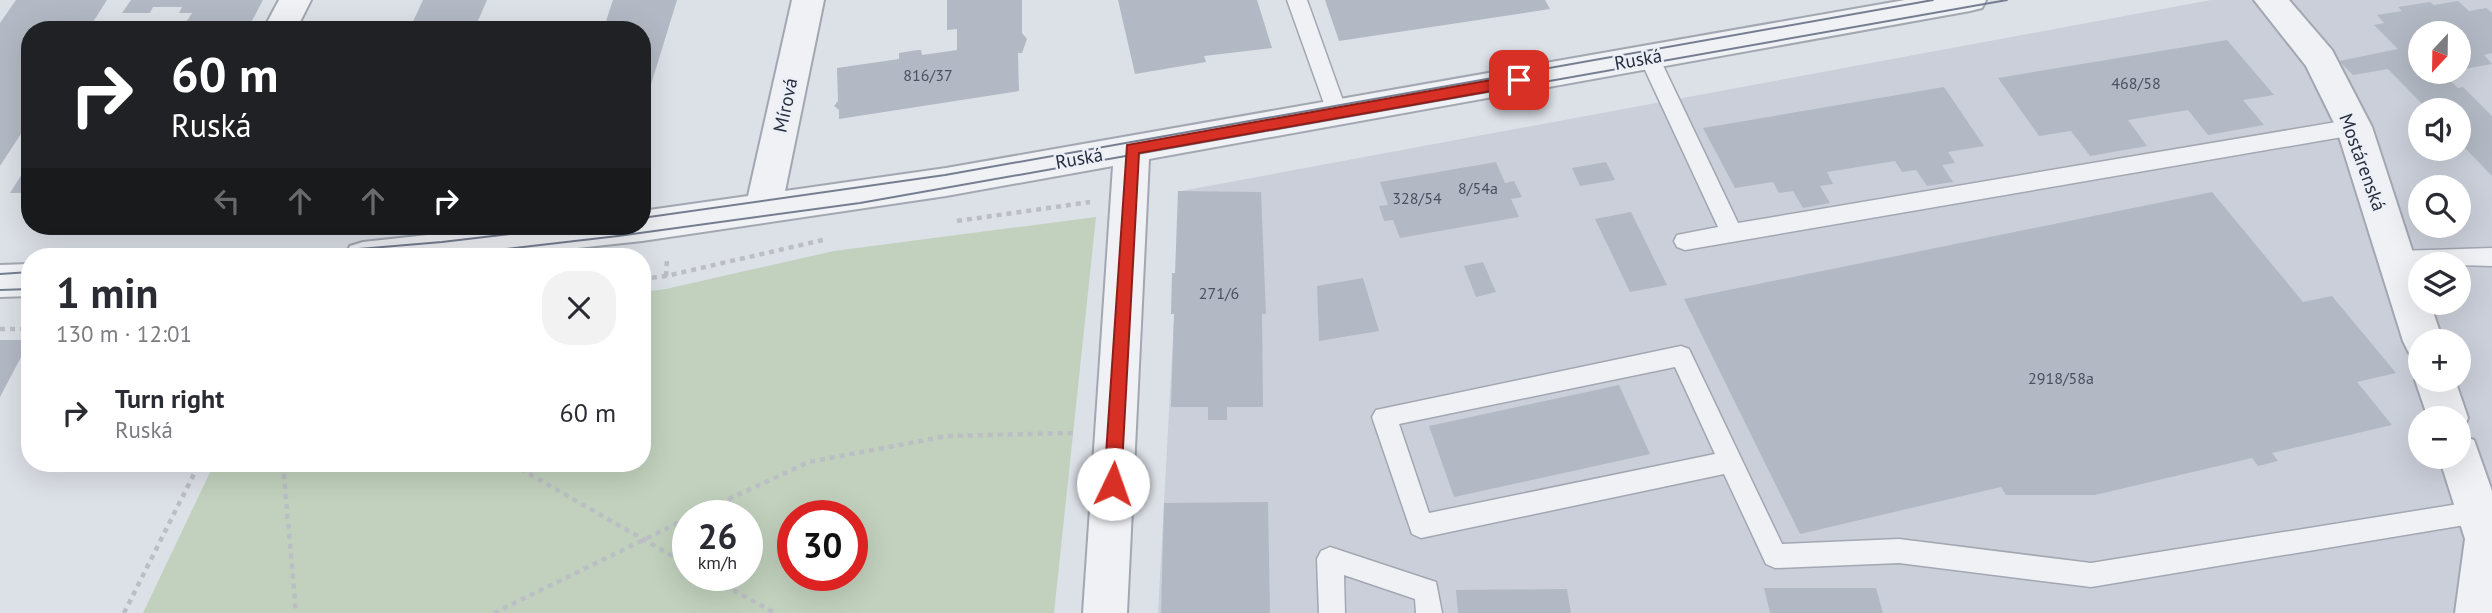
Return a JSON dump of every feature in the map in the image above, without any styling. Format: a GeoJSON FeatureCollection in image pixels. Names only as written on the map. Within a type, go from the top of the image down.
{"type":"FeatureCollection","features":[{"type":"Feature","properties":{"kind":"street"},"geometry":{"type":"LineString","coordinates":[[284,21],[295,0]]}},
{"type":"Feature","properties":{"kind":"street","name":"Mírová"},"geometry":{"type":"LineString","coordinates":[[763,210],[808,0]]}},
{"type":"Feature","properties":{"kind":"street","name":"Ruská"},"geometry":{"type":"LineString","coordinates":[[651,225],[946,182],[1970,0]]}},
{"type":"Feature","properties":{"kind":"street","name":"Mostárenská"},"geometry":{"type":"LineString","coordinates":[[2270,0],[2320,60],[2354,127],[2419,329]]}},
{"type":"Feature","properties":{"kind":"street"},"geometry":{"type":"LineString","coordinates":[[1105,613],[1132,149]]}},
{"type":"Feature","properties":{"kind":"street","name":"Ruská"},"geometry":{"type":"LineString","coordinates":[[444,248],[561,235]]}},
{"type":"Feature","properties":{"kind":"street"},"geometry":{"type":"LineString","coordinates":[[0,281],[21,280]]}},
{"type":"Feature","properties":{"kind":"street"},"geometry":{"type":"LineString","coordinates":[[2464,469],[2486,539],[2484,592]]}},
{"type":"Feature","properties":{"kind":"lane"},"geometry":{"type":"LineString","coordinates":[[1297,0],[1338,112]]}},
{"type":"Feature","properties":{"kind":"lane"},"geometry":{"type":"LineString","coordinates":[[1649,57],[1732,234]]}},
{"type":"Feature","properties":{"kind":"lane"},"geometry":{"type":"LineString","coordinates":[[1685,241],[2354,127]]}},
{"type":"Feature","properties":{"kind":"lane"},"geometry":{"type":"LineString","coordinates":[[2397,260],[2492,257]]}},
{"type":"Feature","properties":{"kind":"lane"},"geometry":{"type":"LineString","coordinates":[[1731,462],[1421,526],[1384,417],[1681,356],[1731,462],[1775,556],[1899,551],[2091,575],[2477,512]]}},
{"type":"Feature","properties":{"kind":"lane"},"geometry":{"type":"LineString","coordinates":[[1332,613],[1330,559],[1427,591],[1429,613]]}},
{"type":"Feature","properties":{"kind":"path"},"geometry":{"type":"LineString","coordinates":[[943,222],[1129,196]]}},
{"type":"Feature","properties":{"kind":"path"},"geometry":{"type":"LineString","coordinates":[[651,278],[824,240]]}},
{"type":"Feature","properties":{"kind":"path"},"geometry":{"type":"LineString","coordinates":[[0,329],[21,329]]}},
{"type":"Feature","properties":{"kind":"path"},"geometry":{"type":"LineString","coordinates":[[726,500],[808,462],[947,436],[1116,432]]}},
{"type":"Feature","properties":{"kind":"path"},"geometry":{"type":"LineString","coordinates":[[124,613],[196,472]]}},
{"type":"Feature","properties":{"kind":"path"},"geometry":{"type":"LineString","coordinates":[[284,472],[296,613]]}},
{"type":"Feature","properties":{"kind":"path"},"geometry":{"type":"LineString","coordinates":[[526,472],[672,556]]}},
{"type":"Feature","properties":{"kind":"path"},"geometry":{"type":"LineString","coordinates":[[494,613],[672,525]]}},
{"type":"Feature","properties":{"kind":"path"},"geometry":{"type":"LineString","coordinates":[[735,591],[775,613]]}},
{"type":"Feature","properties":{"kind":"shaded area"},"geometry":{"type":"Polygon","coordinates":[[[2211,0],[2492,0],[2492,613],[1158,613],[1181,191],[2211,0]]]}},
{"type":"Feature","properties":{"kind":"green space"},"geometry":{"type":"Polygon","coordinates":[[[1096,217],[1054,613],[143,613],[210,472],[651,472],[651,291],[834,251],[1096,217]]]}},
{"type":"Feature","properties":{"kind":"building"},"geometry":{"type":"Polygon","coordinates":[[[16,0],[107,0],[94,21],[21,21],[21,134],[0,166],[0,23],[16,0]]]}},
{"type":"Feature","properties":{"kind":"building"},"geometry":{"type":"Polygon","coordinates":[[[131,0],[263,0],[252,21],[187,21],[192,13],[179,13],[182,7],[153,7],[150,13],[122,13],[131,0]]]}},
{"type":"Feature","properties":{"kind":"building"},"geometry":{"type":"Polygon","coordinates":[[[423,0],[487,0],[478,21],[413,21],[423,0]]]}},
{"type":"Feature","properties":{"kind":"building"},"geometry":{"type":"Polygon","coordinates":[[[613,0],[677,0],[651,84],[651,21],[606,21],[613,0]]]}},
{"type":"Feature","properties":{"kind":"building"},"geometry":{"type":"Polygon","coordinates":[[[947,0],[1022,0],[1022,33],[1027,39],[1022,53],[1018,53],[1019,91],[839,119],[839,110],[834,106],[838,101],[837,68],[899,59],[899,53],[918,50],[921,50],[922,55],[957,50],[957,29],[947,30],[947,0]]]}},
{"type":"Feature","properties":{"kind":"building"},"geometry":{"type":"Polygon","coordinates":[[[1118,0],[1257,0],[1272,48],[1204,56],[1206,62],[1135,74],[1118,0]]]}},
{"type":"Feature","properties":{"kind":"building"},"geometry":{"type":"Polygon","coordinates":[[[1325,0],[1545,0],[1550,9],[1339,41],[1325,0]]]}},
{"type":"Feature","properties":{"kind":"building"},"geometry":{"type":"Polygon","coordinates":[[[2458,1],[2469,11],[2486,8],[2492,13],[2492,53],[2484,55],[2492,64],[2471,68],[2471,21],[2408,21],[2408,84],[2454,84],[2458,88],[2463,87],[2492,116],[2492,176],[2471,154],[2471,98],[2416,98],[2388,69],[2353,75],[2339,61],[2398,49],[2374,25],[2384,23],[2377,15],[2402,11],[2398,7],[2430,2],[2434,5],[2458,1]]]}},
{"type":"Feature","properties":{"kind":"building"},"geometry":{"type":"Polygon","coordinates":[[[2227,40],[2274,95],[2243,100],[2264,125],[2208,135],[2188,110],[2128,120],[2147,146],[2090,156],[2071,131],[2039,136],[1998,78],[2227,40]]]}},
{"type":"Feature","properties":{"kind":"building"},"geometry":{"type":"Polygon","coordinates":[[[1944,87],[1984,146],[1948,152],[1955,163],[1942,165],[1953,182],[1927,186],[1916,170],[1902,172],[1895,161],[1827,172],[1833,184],[1820,186],[1830,203],[1803,208],[1793,191],[1779,193],[1773,182],[1735,188],[1703,128],[1944,87]]]}},
{"type":"Feature","properties":{"kind":"building"},"geometry":{"type":"Polygon","coordinates":[[[1496,162],[1505,183],[1514,181],[1522,197],[1511,199],[1519,217],[1400,238],[1393,220],[1384,221],[1379,206],[1388,205],[1380,182],[1496,162]]]}},
{"type":"Feature","properties":{"kind":"building"},"geometry":{"type":"Polygon","coordinates":[[[1606,162],[1615,180],[1580,186],[1572,168],[1606,162]]]}},
{"type":"Feature","properties":{"kind":"building"},"geometry":{"type":"Polygon","coordinates":[[[21,175],[21,193],[10,193],[21,175]]]}},
{"type":"Feature","properties":{"kind":"building"},"geometry":{"type":"Polygon","coordinates":[[[1178,191],[1261,192],[1266,314],[1262,314],[1263,407],[1227,407],[1227,420],[1208,420],[1208,407],[1171,407],[1174,314],[1171,314],[1172,273],[1175,273],[1178,191]]]}},
{"type":"Feature","properties":{"kind":"building"},"geometry":{"type":"Polygon","coordinates":[[[2212,192],[2303,302],[2332,296],[2396,373],[2357,382],[2392,425],[2272,453],[2278,461],[2258,466],[2252,458],[2095,495],[2006,495],[2001,487],[1800,534],[1684,299],[2212,192]]]}},
{"type":"Feature","properties":{"kind":"building"},"geometry":{"type":"Polygon","coordinates":[[[1631,212],[1667,285],[1630,292],[1595,219],[1631,212]]]}},
{"type":"Feature","properties":{"kind":"building"},"geometry":{"type":"Polygon","coordinates":[[[1483,262],[1496,292],[1476,297],[1464,266],[1483,262]]]}},
{"type":"Feature","properties":{"kind":"building"},"geometry":{"type":"Polygon","coordinates":[[[1363,278],[1379,331],[1319,341],[1317,286],[1363,278]]]}},
{"type":"Feature","properties":{"kind":"building"},"geometry":{"type":"Polygon","coordinates":[[[0,340],[21,340],[21,357],[0,397],[0,340]]]}},
{"type":"Feature","properties":{"kind":"building"},"geometry":{"type":"Polygon","coordinates":[[[1619,385],[1650,454],[1454,497],[1429,426],[1619,385]]]}},
{"type":"Feature","properties":{"kind":"building"},"geometry":{"type":"Polygon","coordinates":[[[1268,502],[1270,613],[1161,613],[1164,503],[1268,502]]]}},
{"type":"Feature","properties":{"kind":"building"},"geometry":{"type":"Polygon","coordinates":[[[1764,588],[1876,588],[1883,613],[1770,613],[1764,588]]]}},
{"type":"Feature","properties":{"kind":"building"},"geometry":{"type":"Polygon","coordinates":[[[1567,589],[1571,613],[1458,613],[1456,590],[1567,589]]]}},
{"type":"Feature","properties":{"kind":"tram line"},"geometry":{"type":"LineString","coordinates":[[651,217],[945,175],[1933,0]]}},
{"type":"Feature","properties":{"kind":"tram line"},"geometry":{"type":"LineString","coordinates":[[651,232],[860,203],[2007,0]]}},
{"type":"Feature","properties":{"kind":"tram line"},"geometry":{"type":"LineString","coordinates":[[370,248],[502,235]]}},
{"type":"Feature","properties":{"kind":"tram line"},"geometry":{"type":"LineString","coordinates":[[514,248],[625,235]]}},
{"type":"Feature","properties":{"kind":"tram line"},"geometry":{"type":"LineString","coordinates":[[0,274],[21,273]]}},
{"type":"Feature","properties":{"kind":"tram line"},"geometry":{"type":"LineString","coordinates":[[0,290],[21,289]]}},
{"type":"Feature","properties":{"kind":"route"},"geometry":{"type":"LineString","coordinates":[[1113,484],[1132,149],[1519,80]]}}]}
